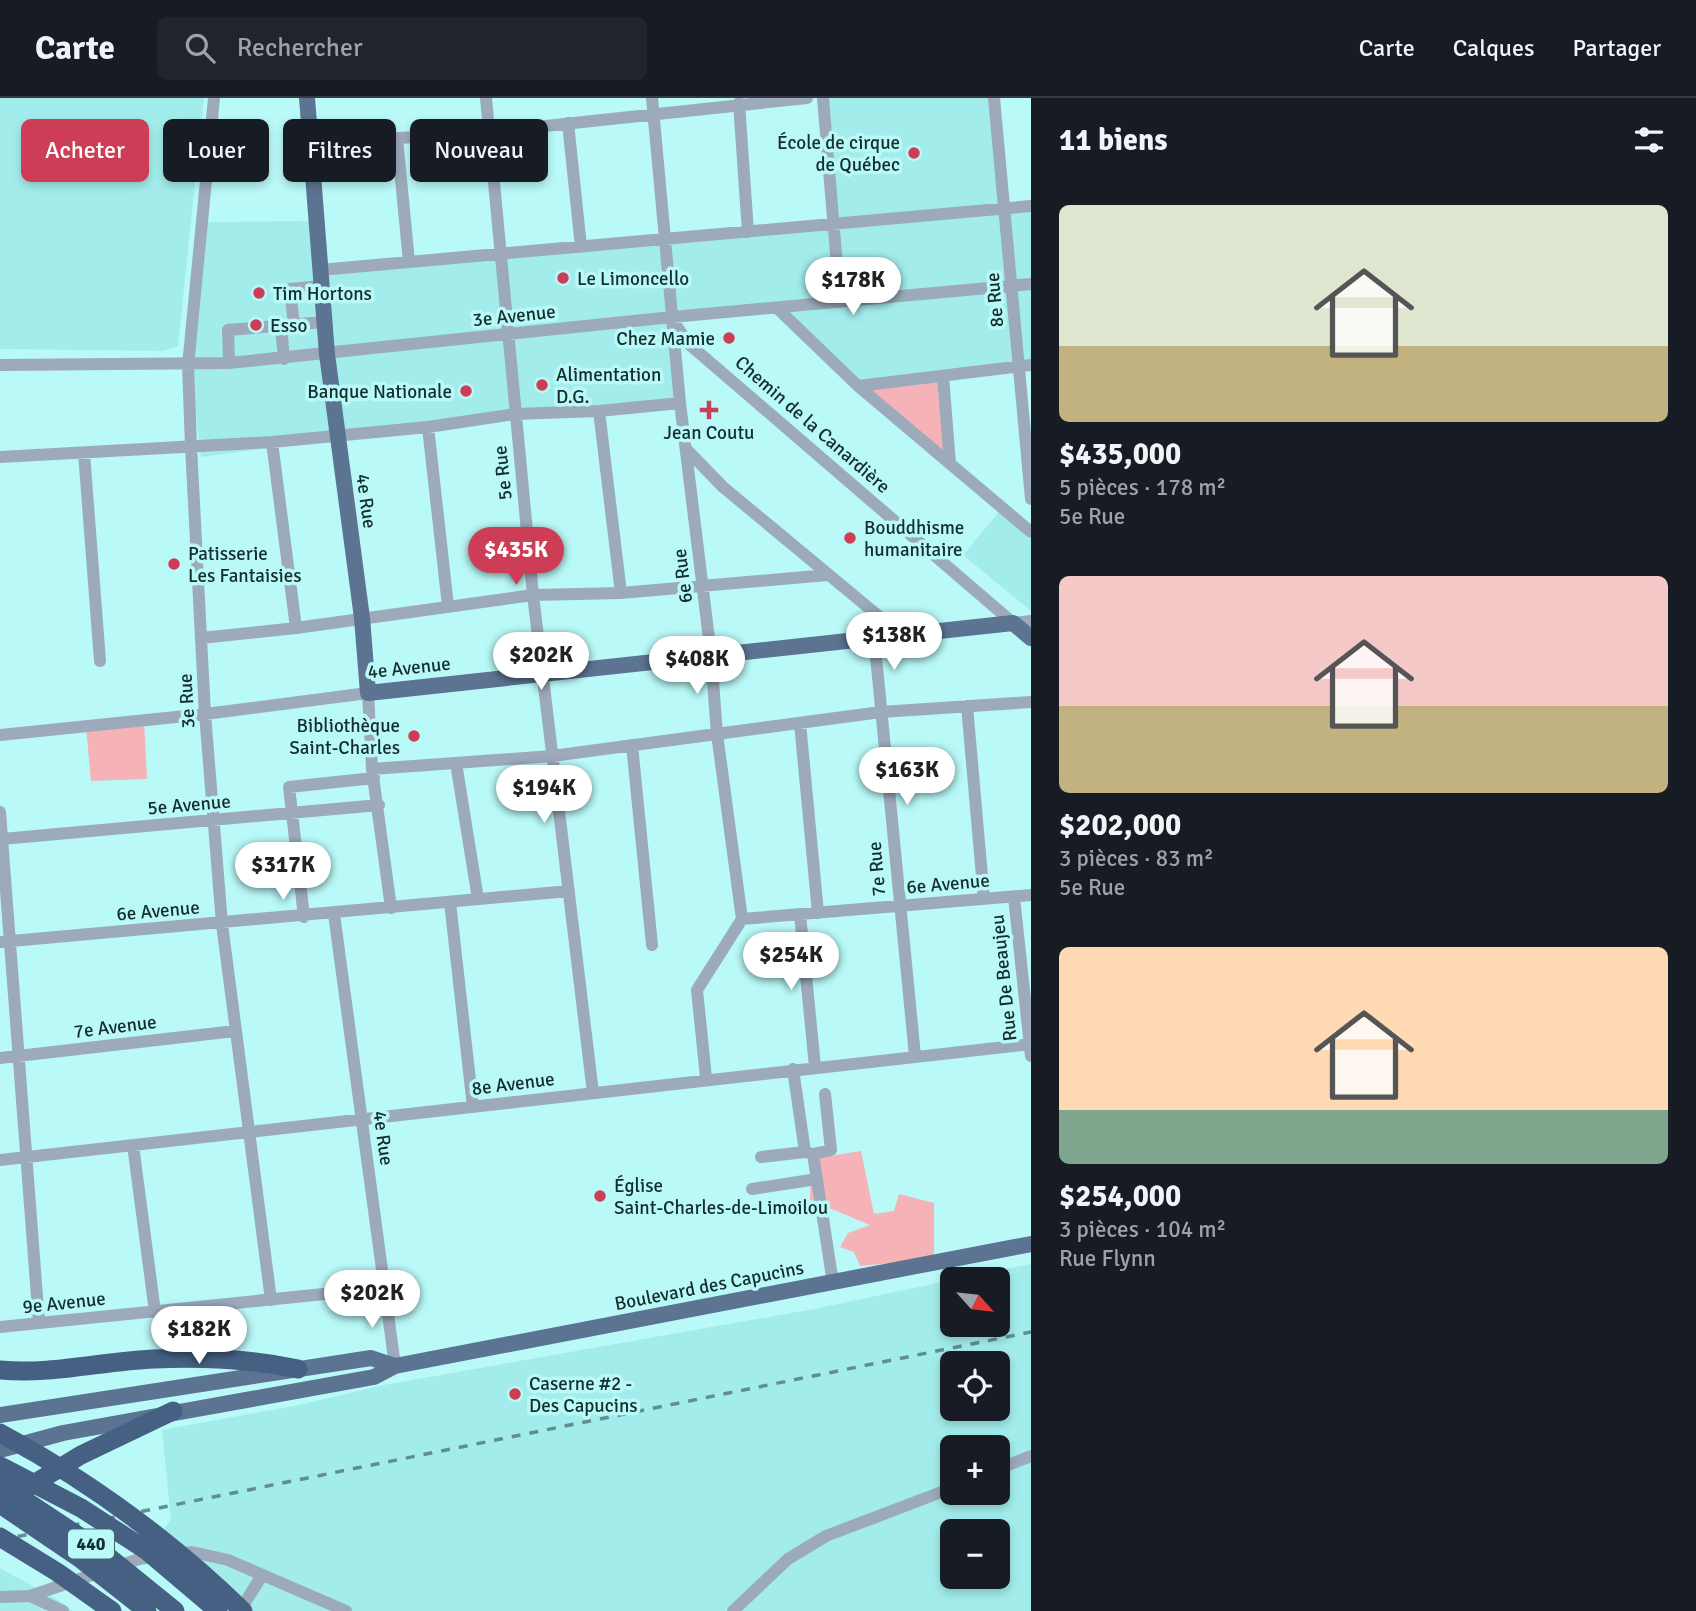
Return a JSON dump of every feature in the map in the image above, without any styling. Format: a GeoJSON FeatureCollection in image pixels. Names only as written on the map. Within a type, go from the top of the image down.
{"type":"FeatureCollection","features":[{"type":"Feature","properties":{"kind":"highway"},"geometry":{"type":"LineString","coordinates":[[7,1371],[155,1359],[261,1361],[298,1369]]}},
{"type":"Feature","properties":{"kind":"highway"},"geometry":{"type":"LineString","coordinates":[[0,1504],[81,1455],[173,1412]]}},
{"type":"Feature","properties":{"kind":"highway"},"geometry":{"type":"LineString","coordinates":[[0,1433],[58,1465],[122,1506],[183,1553],[243,1611]]}},
{"type":"Feature","properties":{"kind":"highway"},"geometry":{"type":"LineString","coordinates":[[0,1466],[81,1508],[146,1550],[218,1611]]}},
{"type":"Feature","properties":{"kind":"highway","name":"440"},"geometry":{"type":"LineString","coordinates":[[0,1484],[101,1551],[175,1611]]}},
{"type":"Feature","properties":{"kind":"highway","name":"440"},"geometry":{"type":"LineString","coordinates":[[0,1504],[81,1559],[147,1611]]}},
{"type":"Feature","properties":{"kind":"highway"},"geometry":{"type":"LineString","coordinates":[[0,1538],[57,1572],[112,1611]]}},
{"type":"Feature","properties":{"kind":"main road","name":"4e Rue"},"geometry":{"type":"LineString","coordinates":[[307,98],[308,119]]}},
{"type":"Feature","properties":{"kind":"main road","name":"4e Rue"},"geometry":{"type":"LineString","coordinates":[[313,182],[327,354],[362,618],[368,693]]}},
{"type":"Feature","properties":{"kind":"main road","name":"4e Avenue"},"geometry":{"type":"LineString","coordinates":[[368,693],[899,633],[1013,623]]}},
{"type":"Feature","properties":{"kind":"main road","name":"Chemin de la Canardière"},"geometry":{"type":"LineString","coordinates":[[1013,623],[1031,638]]}},
{"type":"Feature","properties":{"kind":"main road","name":"Boulevard des Capucins"},"geometry":{"type":"LineString","coordinates":[[0,1450],[63,1433],[374,1377],[395,1366],[1031,1244]]}},
{"type":"Feature","properties":{"kind":"main road","name":"Boulevard des Capucins"},"geometry":{"type":"LineString","coordinates":[[0,1415],[371,1358],[395,1366]]}},
{"type":"Feature","properties":{"kind":"street","name":"3e Rue"},"geometry":{"type":"LineString","coordinates":[[214,98],[188,366],[191,446],[205,714],[222,924],[247,1133],[271,1300]]}},
{"type":"Feature","properties":{"kind":"street","name":"5e Rue"},"geometry":{"type":"LineString","coordinates":[[486,98],[488,119]]}},
{"type":"Feature","properties":{"kind":"street","name":"6e Rue"},"geometry":{"type":"LineString","coordinates":[[652,98],[680,403],[711,655],[717,734],[742,919]]}},
{"type":"Feature","properties":{"kind":"street"},"geometry":{"type":"LineString","coordinates":[[548,125],[739,103],[807,98]]}},
{"type":"Feature","properties":{"kind":"street"},"geometry":{"type":"LineString","coordinates":[[823,98],[840,302]]}},
{"type":"Feature","properties":{"kind":"street","name":"8e Rue"},"geometry":{"type":"LineString","coordinates":[[994,98],[1012,286],[1025,366],[1031,499]]}},
{"type":"Feature","properties":{"kind":"street"},"geometry":{"type":"LineString","coordinates":[[739,103],[747,232]]}},
{"type":"Feature","properties":{"kind":"street"},"geometry":{"type":"LineString","coordinates":[[568,123],[581,247]]}},
{"type":"Feature","properties":{"kind":"street"},"geometry":{"type":"LineString","coordinates":[[408,262],[397,138],[410,137]]}},
{"type":"Feature","properties":{"kind":"street","name":"5e Rue"},"geometry":{"type":"LineString","coordinates":[[493,182],[533,595],[593,1093]]}},
{"type":"Feature","properties":{"kind":"street"},"geometry":{"type":"LineString","coordinates":[[284,359],[290,289],[321,278],[408,262],[1031,206]]}},
{"type":"Feature","properties":{"kind":"street","name":"3e Avenue"},"geometry":{"type":"LineString","coordinates":[[0,365],[188,366],[284,359],[672,317],[1031,284]]}},
{"type":"Feature","properties":{"kind":"street"},"geometry":{"type":"LineString","coordinates":[[777,308],[858,386],[1031,532]]}},
{"type":"Feature","properties":{"kind":"street","name":"Chemin de la Canardière"},"geometry":{"type":"LineString","coordinates":[[672,317],[680,334],[690,345],[1013,623]]}},
{"type":"Feature","properties":{"kind":"street"},"geometry":{"type":"LineString","coordinates":[[229,363],[228,330],[324,322]]}},
{"type":"Feature","properties":{"kind":"street"},"geometry":{"type":"LineString","coordinates":[[858,386],[1025,366]]}},
{"type":"Feature","properties":{"kind":"street"},"geometry":{"type":"LineString","coordinates":[[943,376],[950,464]]}},
{"type":"Feature","properties":{"kind":"street"},"geometry":{"type":"LineString","coordinates":[[0,457],[272,442],[428,427],[515,414],[599,411],[680,403]]}},
{"type":"Feature","properties":{"kind":"street"},"geometry":{"type":"LineString","coordinates":[[599,411],[621,593]]}},
{"type":"Feature","properties":{"kind":"street"},"geometry":{"type":"LineString","coordinates":[[428,427],[448,606]]}},
{"type":"Feature","properties":{"kind":"street"},"geometry":{"type":"LineString","coordinates":[[272,442],[296,628]]}},
{"type":"Feature","properties":{"kind":"street"},"geometry":{"type":"LineString","coordinates":[[687,450],[723,487],[899,633]]}},
{"type":"Feature","properties":{"kind":"street"},"geometry":{"type":"LineString","coordinates":[[84,453],[100,661]]}},
{"type":"Feature","properties":{"kind":"street"},"geometry":{"type":"LineString","coordinates":[[201,638],[296,628],[533,595],[621,593],[828,575]]}},
{"type":"Feature","properties":{"kind":"street","name":"4e Avenue"},"geometry":{"type":"LineString","coordinates":[[1013,623],[1031,621]]}},
{"type":"Feature","properties":{"kind":"street","name":"7e Rue"},"geometry":{"type":"LineString","coordinates":[[874,636],[915,1056]]}},
{"type":"Feature","properties":{"kind":"street","name":"4e Avenue"},"geometry":{"type":"LineString","coordinates":[[0,735],[205,714],[368,693]]}},
{"type":"Feature","properties":{"kind":"street","name":"4e Rue"},"geometry":{"type":"LineString","coordinates":[[368,693],[373,774],[391,908]]}},
{"type":"Feature","properties":{"kind":"street"},"geometry":{"type":"LineString","coordinates":[[304,917],[289,788],[456,763],[552,756],[881,712],[1031,702]]}},
{"type":"Feature","properties":{"kind":"street"},"geometry":{"type":"LineString","coordinates":[[967,706],[984,899]]}},
{"type":"Feature","properties":{"kind":"street"},"geometry":{"type":"LineString","coordinates":[[800,723],[818,913]]}},
{"type":"Feature","properties":{"kind":"street"},"geometry":{"type":"LineString","coordinates":[[632,745],[652,945]]}},
{"type":"Feature","properties":{"kind":"street"},"geometry":{"type":"LineString","coordinates":[[456,763],[478,899]]}},
{"type":"Feature","properties":{"kind":"street","name":"5e Avenue"},"geometry":{"type":"LineString","coordinates":[[2,839],[379,805]]}},
{"type":"Feature","properties":{"kind":"street"},"geometry":{"type":"LineString","coordinates":[[0,812],[5,942],[19,1056],[39,1323]]}},
{"type":"Feature","properties":{"kind":"street","name":"6e Avenue"},"geometry":{"type":"LineString","coordinates":[[5,942],[569,891]]}},
{"type":"Feature","properties":{"kind":"street","name":"6e Avenue"},"geometry":{"type":"LineString","coordinates":[[742,919],[1031,895]]}},
{"type":"Feature","properties":{"kind":"street","name":"Rue De Beaujeu"},"geometry":{"type":"LineString","coordinates":[[1014,897],[1031,1048]]}},
{"type":"Feature","properties":{"kind":"street"},"geometry":{"type":"LineString","coordinates":[[450,902],[473,1107]]}},
{"type":"Feature","properties":{"kind":"street","name":"4e Rue"},"geometry":{"type":"LineString","coordinates":[[334,914],[395,1366]]}},
{"type":"Feature","properties":{"kind":"street"},"geometry":{"type":"LineString","coordinates":[[800,914],[815,1067]]}},
{"type":"Feature","properties":{"kind":"street"},"geometry":{"type":"LineString","coordinates":[[706,1078],[697,990],[742,919]]}},
{"type":"Feature","properties":{"kind":"street","name":"7e Avenue"},"geometry":{"type":"LineString","coordinates":[[0,1058],[235,1031]]}},
{"type":"Feature","properties":{"kind":"street","name":"8e Avenue"},"geometry":{"type":"LineString","coordinates":[[0,1160],[360,1122],[706,1078],[915,1056],[1031,1048]]}},
{"type":"Feature","properties":{"kind":"street"},"geometry":{"type":"LineString","coordinates":[[793,1069],[809,1153],[817,1179],[832,1283]]}},
{"type":"Feature","properties":{"kind":"street"},"geometry":{"type":"LineString","coordinates":[[761,1157],[831,1150],[825,1094]]}},
{"type":"Feature","properties":{"kind":"street"},"geometry":{"type":"LineString","coordinates":[[133,1145],[155,1312]]}},
{"type":"Feature","properties":{"kind":"street"},"geometry":{"type":"LineString","coordinates":[[752,1189],[817,1179]]}},
{"type":"Feature","properties":{"kind":"street","name":"9e Avenue"},"geometry":{"type":"LineString","coordinates":[[0,1327],[383,1288]]}},
{"type":"Feature","properties":{"kind":"street"},"geometry":{"type":"LineString","coordinates":[[1010,1464],[1031,1456]]}},
{"type":"Feature","properties":{"kind":"street"},"geometry":{"type":"LineString","coordinates":[[733,1611],[788,1559],[826,1536],[940,1493]]}},
{"type":"Feature","properties":{"kind":"street"},"geometry":{"type":"LineString","coordinates":[[0,1597],[30,1596],[139,1559],[192,1552],[228,1560],[261,1577],[346,1611]]}},
{"type":"Feature","properties":{"kind":"street"},"geometry":{"type":"LineString","coordinates":[[232,1611],[246,1601],[261,1577]]}},
{"type":"Feature","properties":{"kind":"street"},"geometry":{"type":"LineString","coordinates":[[30,1596],[63,1611]]}},
{"type":"Feature","properties":{"kind":"shaded area"},"geometry":{"type":"Polygon","coordinates":[[[0,98],[204,98],[202,119],[163,119],[163,182],[195,182],[178,346],[163,351],[0,349],[0,98]]]}},
{"type":"Feature","properties":{"kind":"shaded area"},"geometry":{"type":"Polygon","coordinates":[[[823,98],[994,98],[1004,208],[1031,206],[1031,365],[858,386],[777,308],[672,317],[679,402],[515,414],[201,457],[190,367],[203,222],[316,221],[320,269],[833,224],[823,98]]]}},
{"type":"Feature","properties":{"kind":"shaded area"},"geometry":{"type":"Polygon","coordinates":[[[943,376],[950,464],[858,386],[943,376]]]}},
{"type":"Feature","properties":{"kind":"shaded area"},"geometry":{"type":"Polygon","coordinates":[[[1002,508],[1031,532],[1031,611],[963,555],[1002,508]]]}},
{"type":"Feature","properties":{"kind":"shaded area"},"geometry":{"type":"Polygon","coordinates":[[[144,720],[147,779],[91,781],[86,727],[144,720]]]}},
{"type":"Feature","properties":{"kind":"shaded area"},"geometry":{"type":"Polygon","coordinates":[[[861,1151],[874,1214],[894,1211],[899,1194],[934,1203],[934,1259],[860,1266],[854,1252],[840,1247],[848,1233],[870,1225],[810,1200],[811,1159],[861,1151]]]}},
{"type":"Feature","properties":{"kind":"shaded area"},"geometry":{"type":"Polygon","coordinates":[[[1031,1264],[1031,1611],[211,1611],[146,1550],[171,1520],[162,1430],[299,1405],[384,1385],[814,1309],[940,1283],[940,1337],[1010,1337],[1010,1268],[1031,1264]]]}},
{"type":"Feature","properties":{"kind":"shaded area"},"geometry":{"type":"Polygon","coordinates":[[[0,1568],[58,1600],[73,1611],[0,1611],[0,1568]]]}},
{"type":"Feature","properties":{"kind":"railway"},"geometry":{"type":"LineString","coordinates":[[0,1540],[1031,1332]]}},
{"type":"Feature","properties":{"kind":"place","name":"École de cirque de Québec"},"geometry":{"type":"Point","coordinates":[914,153]}},
{"type":"Feature","properties":{"kind":"place","name":"Le Limoncello"},"geometry":{"type":"Point","coordinates":[563,278]}},
{"type":"Feature","properties":{"kind":"place","name":"Tim Hortons"},"geometry":{"type":"Point","coordinates":[259,293]}},
{"type":"Feature","properties":{"kind":"place","name":"Esso"},"geometry":{"type":"Point","coordinates":[256,325]}},
{"type":"Feature","properties":{"kind":"place","name":"Chez Mamie"},"geometry":{"type":"Point","coordinates":[729,338]}},
{"type":"Feature","properties":{"kind":"place","name":"Alimentation D.G."},"geometry":{"type":"Point","coordinates":[542,385]}},
{"type":"Feature","properties":{"kind":"place","name":"Banque Nationale"},"geometry":{"type":"Point","coordinates":[466,391]}},
{"type":"Feature","properties":{"kind":"place","name":"Jean Coutu"},"geometry":{"type":"Point","coordinates":[709,410]}},
{"type":"Feature","properties":{"kind":"place","name":"Bouddhisme humanitaire"},"geometry":{"type":"Point","coordinates":[850,538]}},
{"type":"Feature","properties":{"kind":"place","name":"Patisserie Les Fantaisies"},"geometry":{"type":"Point","coordinates":[174,564]}},
{"type":"Feature","properties":{"kind":"place","name":"Bibliothèque Saint-Charles"},"geometry":{"type":"Point","coordinates":[414,736]}},
{"type":"Feature","properties":{"kind":"place","name":"Église Saint-Charles-de-Limoilou"},"geometry":{"type":"Point","coordinates":[600,1196]}},
{"type":"Feature","properties":{"kind":"place","name":"Caserne #2 - Des Capucins"},"geometry":{"type":"Point","coordinates":[515,1394]}}]}
